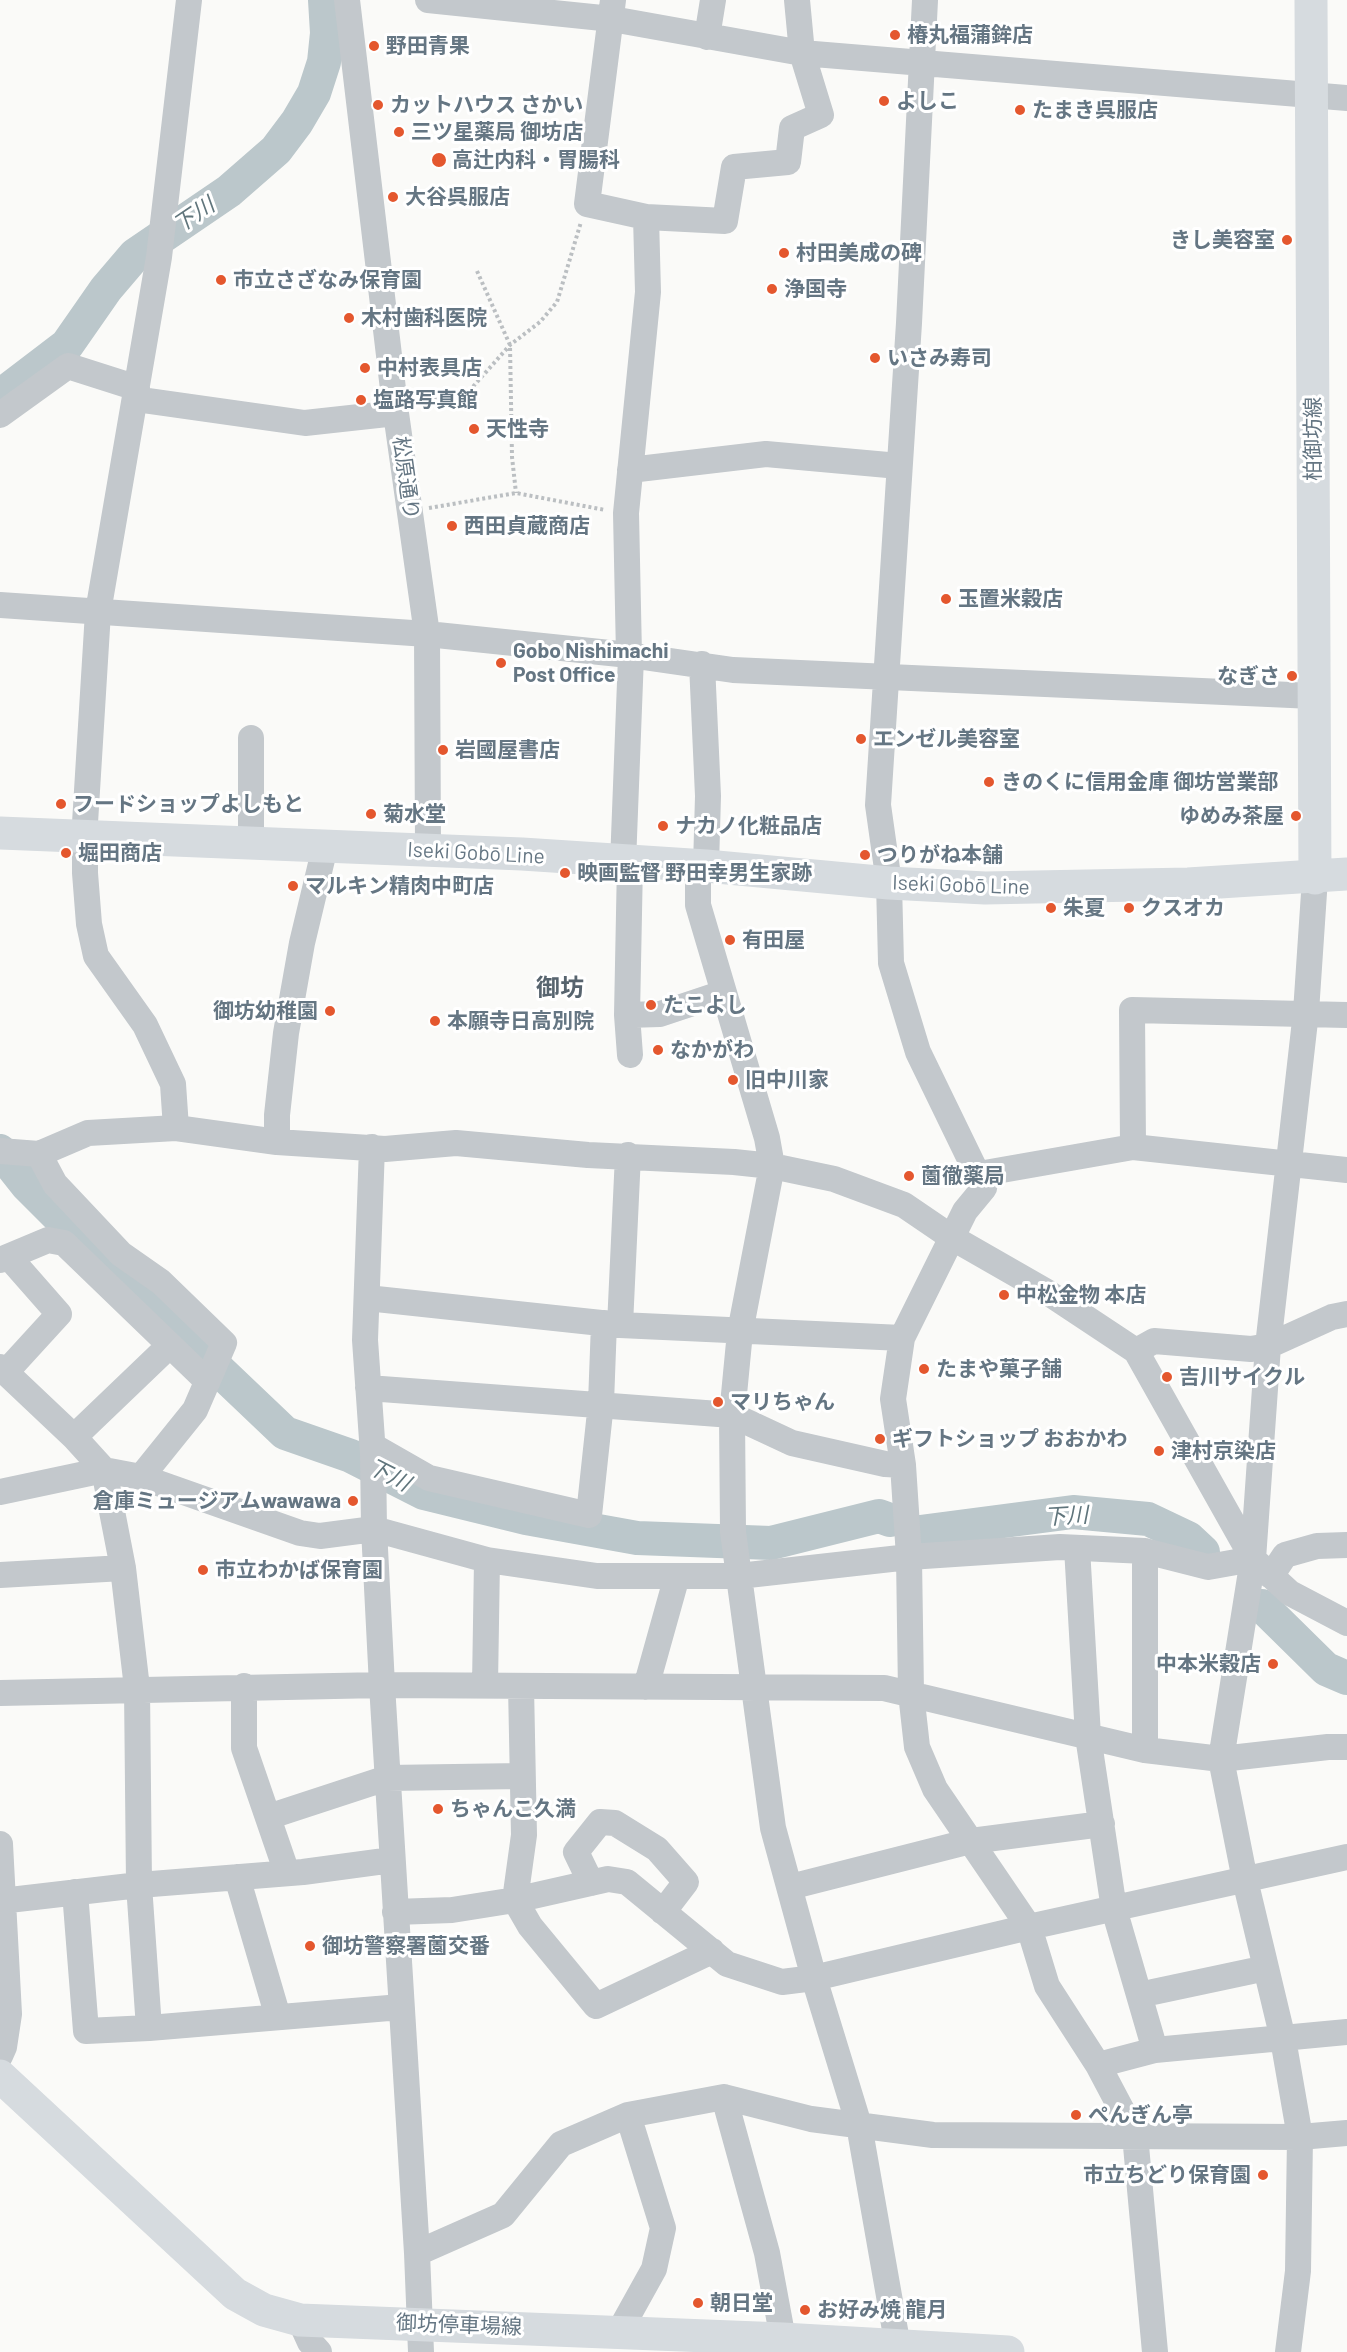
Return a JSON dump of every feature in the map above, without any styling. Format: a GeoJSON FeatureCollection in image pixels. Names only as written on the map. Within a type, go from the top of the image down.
{"type":"FeatureCollection","features":[{"type":"Feature","properties":{"kind":"main road","name":"柏御坊線"},"geometry":{"type":"LineString","coordinates":[[1311,0],[1313,696],[1331,876]]}},
{"type":"Feature","properties":{"kind":"main road","name":"Iseki Gobō Line"},"geometry":{"type":"LineString","coordinates":[[0,833],[85,835],[325,848],[428,849],[702,866],[889,883],[985,888],[1188,884],[1331,876]]}},
{"type":"Feature","properties":{"kind":"main road","name":"御坊停車場線"},"geometry":{"type":"LineString","coordinates":[[0,2076],[235,2294],[264,2310],[300,2320],[420,2338],[618,2332],[702,2344],[801,2344],[1008,2352]]}},
{"type":"Feature","properties":{"kind":"street"},"geometry":{"type":"LineString","coordinates":[[176,1128],[173,1084],[145,1025],[96,956],[89,924],[84,873],[89,724],[98,612],[159,257],[189,0]]}},
{"type":"Feature","properties":{"kind":"street","name":"松原通り"},"geometry":{"type":"LineString","coordinates":[[347,0],[396,410],[427,634],[428,849]]}},
{"type":"Feature","properties":{"kind":"street"},"geometry":{"type":"LineString","coordinates":[[428,0],[613,9],[707,37],[802,53],[923,65],[1047,72],[1347,98]]}},
{"type":"Feature","properties":{"kind":"street"},"geometry":{"type":"LineString","coordinates":[[707,37],[713,0]]}},
{"type":"Feature","properties":{"kind":"street"},"geometry":{"type":"LineString","coordinates":[[613,9],[586,204],[646,217],[725,221],[734,167],[788,162],[792,128],[821,115],[802,53],[797,0]]}},
{"type":"Feature","properties":{"kind":"street"},"geometry":{"type":"LineString","coordinates":[[925,0],[878,806],[889,883],[891,963],[915,1041],[940,1102],[979,1174],[984,1188],[965,1211],[902,1338],[893,1399],[903,1465],[909,1557],[911,1693],[917,1747],[935,1789],[1029,1927],[1047,1986],[1098,2065],[1135,2134],[1155,2352]]}},
{"type":"Feature","properties":{"kind":"street"},"geometry":{"type":"LineString","coordinates":[[630,1055],[627,1015],[627,863],[630,656],[626,513],[648,292],[646,217]]}},
{"type":"Feature","properties":{"kind":"street"},"geometry":{"type":"LineString","coordinates":[[9,402],[68,366],[136,393],[305,423],[396,410]]}},
{"type":"Feature","properties":{"kind":"street"},"geometry":{"type":"LineString","coordinates":[[630,470],[766,454],[899,466]]}},
{"type":"Feature","properties":{"kind":"street"},"geometry":{"type":"LineString","coordinates":[[0,605],[427,634],[702,664],[733,670],[885,675],[1313,696]]}},
{"type":"Feature","properties":{"kind":"street"},"geometry":{"type":"LineString","coordinates":[[702,664],[708,796],[698,905],[767,1138],[772,1166],[740,1332],[732,1415],[733,1532],[773,1828],[814,1978],[858,2125],[909,2349]]}},
{"type":"Feature","properties":{"kind":"street"},"geometry":{"type":"LineString","coordinates":[[251,738],[251,843]]}},
{"type":"Feature","properties":{"kind":"street"},"geometry":{"type":"LineString","coordinates":[[277,1142],[277,1115],[286,1033],[302,943],[325,848]]}},
{"type":"Feature","properties":{"kind":"street"},"geometry":{"type":"LineString","coordinates":[[1288,2352],[1298,2271],[1300,2137],[1283,2039],[1245,1880],[1221,1759],[1253,1559],[1268,1346],[1306,1012],[1331,876]]}},
{"type":"Feature","properties":{"kind":"street"},"geometry":{"type":"LineString","coordinates":[[627,1015],[660,1014],[723,993]]}},
{"type":"Feature","properties":{"kind":"street"},"geometry":{"type":"LineString","coordinates":[[1133,1147],[1132,1010],[1306,1012],[1347,1015]]}},
{"type":"Feature","properties":{"kind":"street"},"geometry":{"type":"LineString","coordinates":[[20,1154],[88,1133],[176,1128],[277,1142],[385,1149],[456,1143],[588,1155],[628,1155],[772,1166],[834,1179],[894,1202],[1047,1292],[1136,1351],[1253,1559],[1290,1593],[1347,1623]]}},
{"type":"Feature","properties":{"kind":"street"},"geometry":{"type":"LineString","coordinates":[[372,1147],[365,1341],[373,1450],[374,1529],[387,1778],[417,2253],[420,2338]]}},
{"type":"Feature","properties":{"kind":"street"},"geometry":{"type":"LineString","coordinates":[[979,1174],[1133,1147],[1290,1162],[1347,1170]]}},
{"type":"Feature","properties":{"kind":"street"},"geometry":{"type":"LineString","coordinates":[[20,1154],[55,1184],[121,1254],[161,1282],[224,1344],[195,1410],[141,1478]]}},
{"type":"Feature","properties":{"kind":"street"},"geometry":{"type":"LineString","coordinates":[[373,1450],[429,1478],[589,1515],[612,1324],[628,1155]]}},
{"type":"Feature","properties":{"kind":"street"},"geometry":{"type":"LineString","coordinates":[[149,2028],[140,1885],[137,1688],[123,1568],[104,1470],[74,1437],[3,1370],[59,1314],[4,1258],[48,1240],[64,1243],[169,1346],[208,1378]]}},
{"type":"Feature","properties":{"kind":"street"},"geometry":{"type":"LineString","coordinates":[[367,1298],[612,1324],[740,1332],[902,1338]]}},
{"type":"Feature","properties":{"kind":"street"},"geometry":{"type":"LineString","coordinates":[[1136,1351],[1154,1341],[1251,1349],[1268,1346],[1332,1317],[1347,1314]]}},
{"type":"Feature","properties":{"kind":"street"},"geometry":{"type":"LineString","coordinates":[[74,1437],[169,1346]]}},
{"type":"Feature","properties":{"kind":"street"},"geometry":{"type":"LineString","coordinates":[[368,1388],[601,1403],[732,1415],[792,1443],[885,1464],[903,1465]]}},
{"type":"Feature","properties":{"kind":"street"},"geometry":{"type":"LineString","coordinates":[[0,1492],[104,1470],[141,1478],[300,1533],[320,1536],[374,1529],[487,1560],[597,1576],[677,1576],[738,1567],[1077,1548],[1145,1551],[1208,1567],[1253,1559]]}},
{"type":"Feature","properties":{"kind":"street"},"geometry":{"type":"LineString","coordinates":[[1271,1576],[1285,1554],[1317,1546],[1347,1545]]}},
{"type":"Feature","properties":{"kind":"street"},"geometry":{"type":"LineString","coordinates":[[1077,1548],[1088,1736],[1114,1909],[1155,2050]]}},
{"type":"Feature","properties":{"kind":"street"},"geometry":{"type":"LineString","coordinates":[[1144,1750],[1145,1551]]}},
{"type":"Feature","properties":{"kind":"street"},"geometry":{"type":"LineString","coordinates":[[485,1685],[487,1560]]}},
{"type":"Feature","properties":{"kind":"street"},"geometry":{"type":"LineString","coordinates":[[0,1575],[123,1568]]}},
{"type":"Feature","properties":{"kind":"street"},"geometry":{"type":"LineString","coordinates":[[646,1687],[677,1576]]}},
{"type":"Feature","properties":{"kind":"street"},"geometry":{"type":"LineString","coordinates":[[0,1693],[137,1688],[382,1685],[884,1688],[1144,1750],[1221,1759],[1328,1747],[1347,1747]]}},
{"type":"Feature","properties":{"kind":"street"},"geometry":{"type":"LineString","coordinates":[[244,1686],[244,1748],[287,1873]]}},
{"type":"Feature","properties":{"kind":"street"},"geometry":{"type":"LineString","coordinates":[[521,1686],[524,1835],[514,1900],[530,1926],[596,2006],[712,1951]]}},
{"type":"Feature","properties":{"kind":"street"},"geometry":{"type":"LineString","coordinates":[[268,1818],[387,1778],[522,1776]]}},
{"type":"Feature","properties":{"kind":"street"},"geometry":{"type":"LineString","coordinates":[[591,1883],[576,1852],[600,1822],[615,1823],[657,1849],[687,1882],[663,1912]]}},
{"type":"Feature","properties":{"kind":"street"},"geometry":{"type":"LineString","coordinates":[[790,1887],[971,1841],[1102,1824]]}},
{"type":"Feature","properties":{"kind":"street"},"geometry":{"type":"LineString","coordinates":[[0,1844],[9,2014],[4,2047],[0,2056]]}},
{"type":"Feature","properties":{"kind":"street"},"geometry":{"type":"LineString","coordinates":[[395,1912],[452,1910],[514,1900],[608,1879],[627,1882],[727,1964],[782,1982],[814,1978],[1029,1927],[1347,1857]]}},
{"type":"Feature","properties":{"kind":"street"},"geometry":{"type":"LineString","coordinates":[[2,1901],[140,1885],[287,1873],[392,1860]]}},
{"type":"Feature","properties":{"kind":"street"},"geometry":{"type":"LineString","coordinates":[[237,1877],[278,2018]]}},
{"type":"Feature","properties":{"kind":"street"},"geometry":{"type":"LineString","coordinates":[[75,1892],[86,2031],[401,2007]]}},
{"type":"Feature","properties":{"kind":"street"},"geometry":{"type":"LineString","coordinates":[[1139,1995],[1266,1968]]}},
{"type":"Feature","properties":{"kind":"street"},"geometry":{"type":"LineString","coordinates":[[1098,2065],[1155,2050],[1347,2032]]}},
{"type":"Feature","properties":{"kind":"street"},"geometry":{"type":"LineString","coordinates":[[417,2253],[503,2215],[561,2144],[628,2115],[724,2097],[811,2119],[933,2135],[1135,2134],[1300,2137],[1347,2133]]}},
{"type":"Feature","properties":{"kind":"street"},"geometry":{"type":"LineString","coordinates":[[724,2097],[767,2253],[801,2344]]}},
{"type":"Feature","properties":{"kind":"street"},"geometry":{"type":"LineString","coordinates":[[618,2332],[654,2269],[663,2228],[628,2115]]}},
{"type":"Feature","properties":{"kind":"street"},"geometry":{"type":"LineString","coordinates":[[300,2320],[310,2342],[319,2352]]}},
{"type":"Feature","properties":{"kind":"path"},"geometry":{"type":"LineString","coordinates":[[396,410],[470,390],[510,345],[540,322],[557,302],[586,204]]}},
{"type":"Feature","properties":{"kind":"path"},"geometry":{"type":"LineString","coordinates":[[477,271],[510,345],[512,457],[516,493]]}},
{"type":"Feature","properties":{"kind":"path"},"geometry":{"type":"LineString","coordinates":[[411,511],[516,493],[626,513]]}},
{"type":"Feature","properties":{"kind":"waterway","name":"下川"},"geometry":{"type":"LineString","coordinates":[[0,396],[67,345],[106,289],[135,255],[229,191],[276,150],[297,122],[314,93],[324,62],[327,33],[325,0]]}},
{"type":"Feature","properties":{"kind":"waterway","name":"下川"},"geometry":{"type":"LineString","coordinates":[[0,1151],[27,1185],[80,1238],[285,1433],[351,1456],[424,1493],[526,1518],[637,1538],[771,1543],[879,1516],[890,1520]]}},
{"type":"Feature","properties":{"kind":"waterway","name":"下川"},"geometry":{"type":"LineString","coordinates":[[920,1532],[1073,1512],[1148,1519],[1188,1538],[1203,1552]]}},
{"type":"Feature","properties":{"kind":"waterway","name":"下川"},"geometry":{"type":"LineString","coordinates":[[1262,1606],[1326,1669],[1347,1678]]}},
{"type":"Feature","properties":{"kind":"place","name":"椿丸福蒲鉾店"},"geometry":{"type":"Point","coordinates":[895,35]}},
{"type":"Feature","properties":{"kind":"place","name":"野田青果"},"geometry":{"type":"Point","coordinates":[374,46]}},
{"type":"Feature","properties":{"kind":"place","name":"よしこ"},"geometry":{"type":"Point","coordinates":[884,101]}},
{"type":"Feature","properties":{"kind":"place","name":"カットハウス さかい"},"geometry":{"type":"Point","coordinates":[378,105]}},
{"type":"Feature","properties":{"kind":"place","name":"たまき呉服店"},"geometry":{"type":"Point","coordinates":[1020,110]}},
{"type":"Feature","properties":{"kind":"place","name":"三ツ星薬局 御坊店"},"geometry":{"type":"Point","coordinates":[399,132]}},
{"type":"Feature","properties":{"kind":"place","name":"高辻内科・胃腸科"},"geometry":{"type":"Point","coordinates":[439,160]}},
{"type":"Feature","properties":{"kind":"place","name":"大谷呉服店"},"geometry":{"type":"Point","coordinates":[393,197]}},
{"type":"Feature","properties":{"kind":"place","name":"きし美容室"},"geometry":{"type":"Point","coordinates":[1287,240]}},
{"type":"Feature","properties":{"kind":"place","name":"村田美成の碑"},"geometry":{"type":"Point","coordinates":[784,253]}},
{"type":"Feature","properties":{"kind":"place","name":"市立さざなみ保育園"},"geometry":{"type":"Point","coordinates":[221,280]}},
{"type":"Feature","properties":{"kind":"place","name":"浄国寺"},"geometry":{"type":"Point","coordinates":[772,289]}},
{"type":"Feature","properties":{"kind":"place","name":"木村歯科医院"},"geometry":{"type":"Point","coordinates":[349,318]}},
{"type":"Feature","properties":{"kind":"place","name":"いさみ寿司"},"geometry":{"type":"Point","coordinates":[875,358]}},
{"type":"Feature","properties":{"kind":"place","name":"中村表具店"},"geometry":{"type":"Point","coordinates":[365,368]}},
{"type":"Feature","properties":{"kind":"place","name":"塩路写真館"},"geometry":{"type":"Point","coordinates":[361,400]}},
{"type":"Feature","properties":{"kind":"place","name":"天性寺"},"geometry":{"type":"Point","coordinates":[474,429]}},
{"type":"Feature","properties":{"kind":"place","name":"西田貞蔵商店"},"geometry":{"type":"Point","coordinates":[452,526]}},
{"type":"Feature","properties":{"kind":"place","name":"玉置米穀店"},"geometry":{"type":"Point","coordinates":[946,599]}},
{"type":"Feature","properties":{"kind":"place","name":"Gobo Nishimachi Post Office"},"geometry":{"type":"Point","coordinates":[501,663]}},
{"type":"Feature","properties":{"kind":"place","name":"なぎさ"},"geometry":{"type":"Point","coordinates":[1292,676]}},
{"type":"Feature","properties":{"kind":"place","name":"エンゼル美容室"},"geometry":{"type":"Point","coordinates":[861,739]}},
{"type":"Feature","properties":{"kind":"place","name":"岩國屋書店"},"geometry":{"type":"Point","coordinates":[443,750]}},
{"type":"Feature","properties":{"kind":"place","name":"きのくに信用金庫 御坊営業部"},"geometry":{"type":"Point","coordinates":[989,782]}},
{"type":"Feature","properties":{"kind":"place","name":"フードショップよしもと"},"geometry":{"type":"Point","coordinates":[61,804]}},
{"type":"Feature","properties":{"kind":"place","name":"菊水堂"},"geometry":{"type":"Point","coordinates":[371,814]}},
{"type":"Feature","properties":{"kind":"place","name":"ゆめみ茶屋"},"geometry":{"type":"Point","coordinates":[1296,816]}},
{"type":"Feature","properties":{"kind":"place","name":"ナカノ化粧品店"},"geometry":{"type":"Point","coordinates":[663,826]}},
{"type":"Feature","properties":{"kind":"place","name":"堀田商店"},"geometry":{"type":"Point","coordinates":[66,853]}},
{"type":"Feature","properties":{"kind":"place","name":"つりがね本舗"},"geometry":{"type":"Point","coordinates":[865,855]}},
{"type":"Feature","properties":{"kind":"place","name":"映画監督 野田幸男生家跡"},"geometry":{"type":"Point","coordinates":[565,873]}},
{"type":"Feature","properties":{"kind":"place","name":"マルキン精肉中町店"},"geometry":{"type":"Point","coordinates":[293,886]}},
{"type":"Feature","properties":{"kind":"place","name":"朱夏"},"geometry":{"type":"Point","coordinates":[1051,908]}},
{"type":"Feature","properties":{"kind":"place","name":"クスオカ"},"geometry":{"type":"Point","coordinates":[1129,908]}},
{"type":"Feature","properties":{"kind":"place","name":"有田屋"},"geometry":{"type":"Point","coordinates":[730,940]}},
{"type":"Feature","properties":{"kind":"place","name":"たこよし"},"geometry":{"type":"Point","coordinates":[651,1005]}},
{"type":"Feature","properties":{"kind":"place","name":"御坊幼稚園"},"geometry":{"type":"Point","coordinates":[330,1011]}},
{"type":"Feature","properties":{"kind":"place","name":"本願寺日高別院"},"geometry":{"type":"Point","coordinates":[435,1021]}},
{"type":"Feature","properties":{"kind":"place","name":"なかがわ"},"geometry":{"type":"Point","coordinates":[658,1050]}},
{"type":"Feature","properties":{"kind":"place","name":"旧中川家"},"geometry":{"type":"Point","coordinates":[733,1080]}},
{"type":"Feature","properties":{"kind":"place","name":"薗徹薬局"},"geometry":{"type":"Point","coordinates":[909,1176]}},
{"type":"Feature","properties":{"kind":"place","name":"中松金物 本店"},"geometry":{"type":"Point","coordinates":[1004,1295]}},
{"type":"Feature","properties":{"kind":"place","name":"たまや菓子舗"},"geometry":{"type":"Point","coordinates":[924,1369]}},
{"type":"Feature","properties":{"kind":"place","name":"吉川サイクル"},"geometry":{"type":"Point","coordinates":[1167,1377]}},
{"type":"Feature","properties":{"kind":"place","name":"マリちゃん"},"geometry":{"type":"Point","coordinates":[718,1402]}},
{"type":"Feature","properties":{"kind":"place","name":"ギフトショップ おおかわ"},"geometry":{"type":"Point","coordinates":[880,1439]}},
{"type":"Feature","properties":{"kind":"place","name":"津村京染店"},"geometry":{"type":"Point","coordinates":[1159,1451]}},
{"type":"Feature","properties":{"kind":"place","name":"倉庫ミュージアムwawawa"},"geometry":{"type":"Point","coordinates":[353,1501]}},
{"type":"Feature","properties":{"kind":"place","name":"市立わかば保育園"},"geometry":{"type":"Point","coordinates":[203,1570]}},
{"type":"Feature","properties":{"kind":"place","name":"中本米穀店"},"geometry":{"type":"Point","coordinates":[1273,1664]}},
{"type":"Feature","properties":{"kind":"place","name":"ちゃんこ久満"},"geometry":{"type":"Point","coordinates":[438,1809]}},
{"type":"Feature","properties":{"kind":"place","name":"御坊警察署薗交番"},"geometry":{"type":"Point","coordinates":[310,1946]}},
{"type":"Feature","properties":{"kind":"place","name":"ぺんぎん亭"},"geometry":{"type":"Point","coordinates":[1076,2115]}},
{"type":"Feature","properties":{"kind":"place","name":"市立ちどり保育園"},"geometry":{"type":"Point","coordinates":[1263,2175]}},
{"type":"Feature","properties":{"kind":"place","name":"朝日堂"},"geometry":{"type":"Point","coordinates":[698,2303]}},
{"type":"Feature","properties":{"kind":"place","name":"お好み焼 龍月"},"geometry":{"type":"Point","coordinates":[805,2310]}},
{"type":"Feature","properties":{"kind":"district","name":"御坊"},"geometry":{"type":"Point","coordinates":[560,988]}}]}
